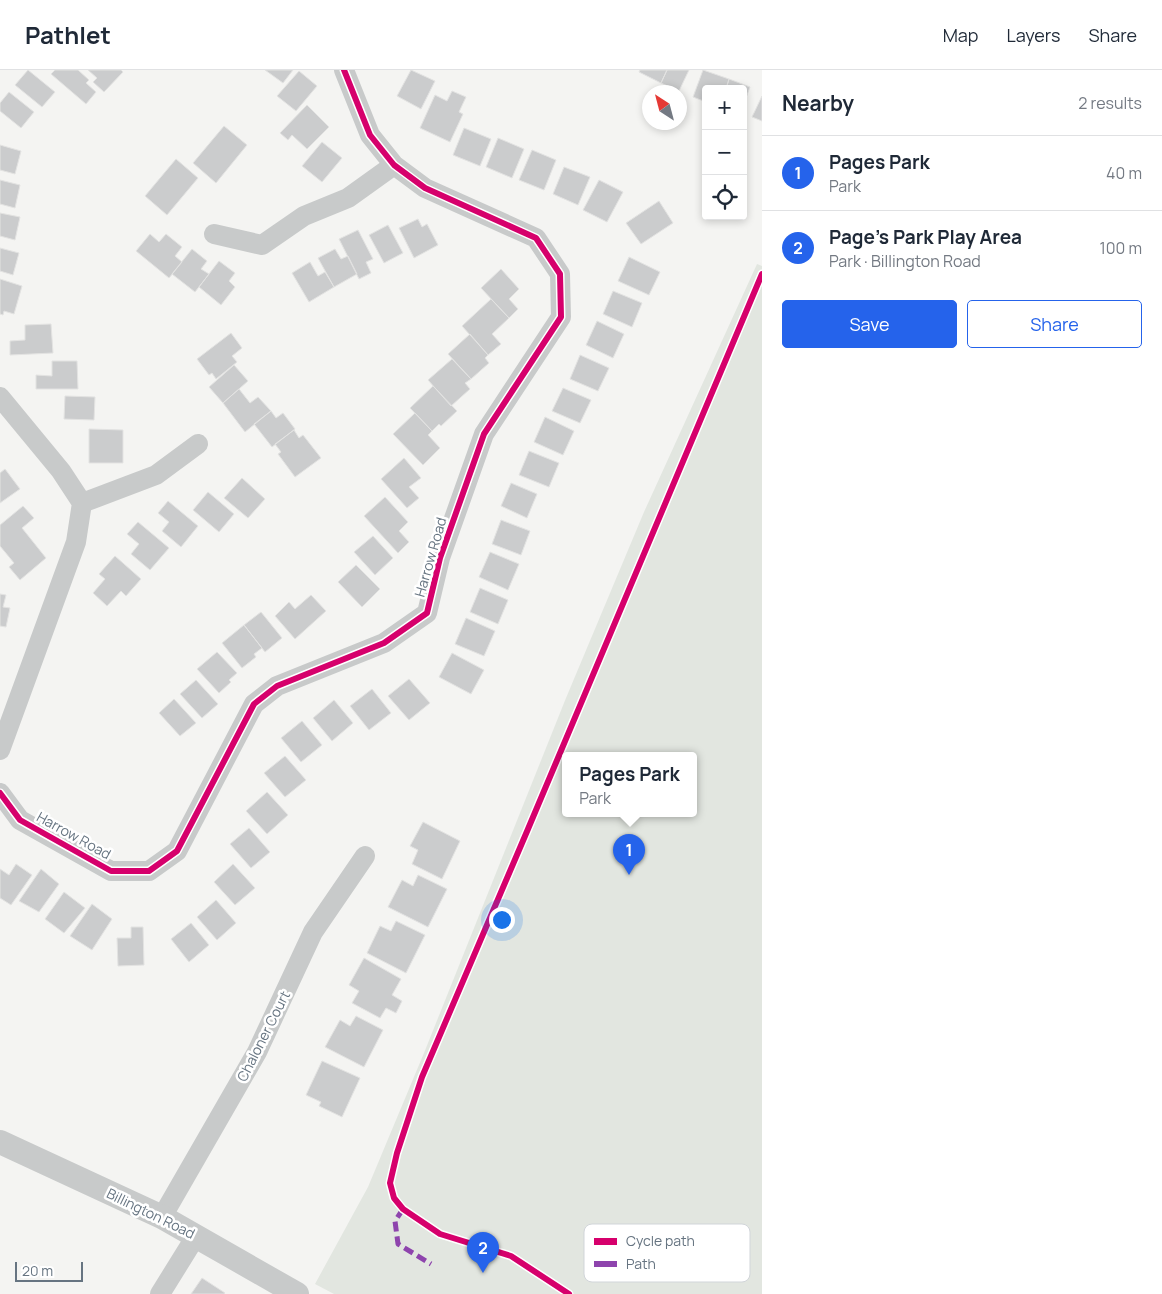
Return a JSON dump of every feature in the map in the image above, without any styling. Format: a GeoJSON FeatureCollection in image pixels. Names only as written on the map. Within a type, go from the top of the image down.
{"type":"FeatureCollection","features":[{"type":"Feature","properties":{"kind":"street","name":"Harrow Road"},"geometry":{"type":"LineString","coordinates":[[0,793],[20,820],[111,871],[149,871],[177,851],[254,704],[277,686],[384,643],[427,613],[440,558],[484,434],[560,317],[560,274],[536,238],[425,188],[394,165],[370,135],[344,70]]}},
{"type":"Feature","properties":{"kind":"street"},"geometry":{"type":"LineString","coordinates":[[214,234],[262,245],[304,216],[348,198],[394,165]]}},
{"type":"Feature","properties":{"kind":"street"},"geometry":{"type":"LineString","coordinates":[[0,397],[61,470],[82,503],[76,542],[0,750]]}},
{"type":"Feature","properties":{"kind":"street"},"geometry":{"type":"LineString","coordinates":[[82,503],[156,475],[198,444]]}},
{"type":"Feature","properties":{"kind":"street","name":"Chaloner Court"},"geometry":{"type":"LineString","coordinates":[[162,1217],[257,1052],[313,932],[365,856]]}},
{"type":"Feature","properties":{"kind":"street","name":"Billington Road"},"geometry":{"type":"LineString","coordinates":[[0,1142],[162,1217],[297,1294]]}},
{"type":"Feature","properties":{"kind":"street"},"geometry":{"type":"LineString","coordinates":[[160,1294],[196,1236]]}},
{"type":"Feature","properties":{"kind":"shaded area"},"geometry":{"type":"Polygon","coordinates":[[[757,264],[762,266],[762,1294],[334,1294],[315,1284],[368,1187],[424,1053],[566,698],[644,512],[757,264]]]}},
{"type":"Feature","properties":{"kind":"building"},"geometry":{"type":"Polygon","coordinates":[[[28,70],[55,92],[42,107],[15,85],[28,70]]]}},
{"type":"Feature","properties":{"kind":"building"},"geometry":{"type":"Polygon","coordinates":[[[55,70],[78,70],[89,80],[86,83],[96,92],[86,104],[51,74],[55,70]]]}},
{"type":"Feature","properties":{"kind":"building"},"geometry":{"type":"Polygon","coordinates":[[[88,70],[121,70],[123,72],[104,92],[93,82],[97,78],[88,70]]]}},
{"type":"Feature","properties":{"kind":"building"},"geometry":{"type":"Polygon","coordinates":[[[265,70],[293,70],[283,83],[265,70]]]}},
{"type":"Feature","properties":{"kind":"building"},"geometry":{"type":"Polygon","coordinates":[[[411,70],[435,81],[421,109],[397,96],[411,70]]]}},
{"type":"Feature","properties":{"kind":"building"},"geometry":{"type":"Polygon","coordinates":[[[640,70],[667,70],[661,83],[639,72],[640,70]]]}},
{"type":"Feature","properties":{"kind":"building"},"geometry":{"type":"Polygon","coordinates":[[[667,70],[689,70],[682,85],[666,85],[661,83],[667,70]]]}},
{"type":"Feature","properties":{"kind":"building"},"geometry":{"type":"Polygon","coordinates":[[[703,70],[729,79],[727,85],[702,85],[702,100],[693,97],[703,70]]]}},
{"type":"Feature","properties":{"kind":"building"},"geometry":{"type":"Polygon","coordinates":[[[299,71],[317,86],[296,111],[277,96],[299,71]]]}},
{"type":"Feature","properties":{"kind":"building"},"geometry":{"type":"Polygon","coordinates":[[[729,79],[745,85],[727,85],[729,79]]]}},
{"type":"Feature","properties":{"kind":"building"},"geometry":{"type":"Polygon","coordinates":[[[452,91],[466,97],[459,112],[463,114],[450,142],[420,128],[435,95],[447,101],[452,91]]]}},
{"type":"Feature","properties":{"kind":"building"},"geometry":{"type":"Polygon","coordinates":[[[9,92],[34,112],[21,128],[0,111],[0,103],[9,92]]]}},
{"type":"Feature","properties":{"kind":"building"},"geometry":{"type":"Polygon","coordinates":[[[762,96],[762,121],[752,117],[762,96]]]}},
{"type":"Feature","properties":{"kind":"building"},"geometry":{"type":"Polygon","coordinates":[[[307,105],[329,127],[307,149],[292,135],[288,140],[280,133],[307,105]]]}},
{"type":"Feature","properties":{"kind":"building"},"geometry":{"type":"Polygon","coordinates":[[[224,126],[247,145],[216,183],[193,163],[224,126]]]}},
{"type":"Feature","properties":{"kind":"building"},"geometry":{"type":"Polygon","coordinates":[[[464,128],[491,139],[480,166],[453,155],[464,128]]]}},
{"type":"Feature","properties":{"kind":"building"},"geometry":{"type":"Polygon","coordinates":[[[498,138],[524,149],[512,178],[486,167],[498,138]]]}},
{"type":"Feature","properties":{"kind":"building"},"geometry":{"type":"Polygon","coordinates":[[[322,142],[342,158],[322,182],[302,166],[322,142]]]}},
{"type":"Feature","properties":{"kind":"building"},"geometry":{"type":"Polygon","coordinates":[[[0,145],[21,151],[15,174],[0,170],[0,145]]]}},
{"type":"Feature","properties":{"kind":"building"},"geometry":{"type":"Polygon","coordinates":[[[532,150],[556,160],[544,190],[519,180],[532,150]]]}},
{"type":"Feature","properties":{"kind":"building"},"geometry":{"type":"Polygon","coordinates":[[[176,159],[198,178],[167,215],[145,196],[176,159]]]}},
{"type":"Feature","properties":{"kind":"building"},"geometry":{"type":"Polygon","coordinates":[[[564,167],[590,177],[578,205],[553,194],[564,167]]]}},
{"type":"Feature","properties":{"kind":"building"},"geometry":{"type":"Polygon","coordinates":[[[0,180],[20,185],[15,208],[0,204],[0,180]]]}},
{"type":"Feature","properties":{"kind":"building"},"geometry":{"type":"Polygon","coordinates":[[[599,180],[623,192],[607,222],[583,210],[599,180]]]}},
{"type":"Feature","properties":{"kind":"building"},"geometry":{"type":"Polygon","coordinates":[[[659,201],[673,223],[641,244],[626,223],[659,201]]]}},
{"type":"Feature","properties":{"kind":"building"},"geometry":{"type":"Polygon","coordinates":[[[0,213],[20,217],[15,240],[0,236],[0,213]]]}},
{"type":"Feature","properties":{"kind":"building"},"geometry":{"type":"Polygon","coordinates":[[[418,219],[422,227],[427,224],[438,245],[414,258],[399,228],[418,219]]]}},
{"type":"Feature","properties":{"kind":"building"},"geometry":{"type":"Polygon","coordinates":[[[388,225],[403,253],[384,263],[369,235],[388,225]]]}},
{"type":"Feature","properties":{"kind":"building"},"geometry":{"type":"Polygon","coordinates":[[[358,230],[373,259],[366,262],[371,273],[359,279],[339,239],[358,230]]]}},
{"type":"Feature","properties":{"kind":"building"},"geometry":{"type":"Polygon","coordinates":[[[150,234],[159,242],[166,234],[182,247],[175,256],[182,262],[169,278],[136,251],[150,234]]]}},
{"type":"Feature","properties":{"kind":"building"},"geometry":{"type":"Polygon","coordinates":[[[0,248],[19,253],[13,275],[0,271],[0,248]]]}},
{"type":"Feature","properties":{"kind":"building"},"geometry":{"type":"Polygon","coordinates":[[[192,249],[207,261],[201,269],[209,274],[195,292],[172,274],[192,249]]]}},
{"type":"Feature","properties":{"kind":"building"},"geometry":{"type":"Polygon","coordinates":[[[335,249],[341,259],[348,256],[357,274],[334,287],[318,258],[335,249]]]}},
{"type":"Feature","properties":{"kind":"building"},"geometry":{"type":"Polygon","coordinates":[[[629,257],[660,272],[649,295],[618,281],[629,257]]]}},
{"type":"Feature","properties":{"kind":"building"},"geometry":{"type":"Polygon","coordinates":[[[219,261],[235,273],[229,281],[235,287],[221,305],[199,287],[219,261]]]}},
{"type":"Feature","properties":{"kind":"building"},"geometry":{"type":"Polygon","coordinates":[[[310,262],[318,276],[325,272],[334,287],[309,302],[292,273],[310,262]]]}},
{"type":"Feature","properties":{"kind":"building"},"geometry":{"type":"Polygon","coordinates":[[[501,269],[519,289],[509,299],[518,309],[509,318],[481,288],[501,269]]]}},
{"type":"Feature","properties":{"kind":"building"},"geometry":{"type":"Polygon","coordinates":[[[0,279],[22,286],[14,314],[4,311],[3,315],[0,314],[0,279]]]}},
{"type":"Feature","properties":{"kind":"building"},"geometry":{"type":"Polygon","coordinates":[[[613,291],[642,303],[632,327],[603,314],[613,291]]]}},
{"type":"Feature","properties":{"kind":"building"},"geometry":{"type":"Polygon","coordinates":[[[491,299],[509,318],[492,334],[501,344],[488,355],[462,326],[491,299]]]}},
{"type":"Feature","properties":{"kind":"building"},"geometry":{"type":"Polygon","coordinates":[[[597,321],[624,334],[613,358],[586,345],[597,321]]]}},
{"type":"Feature","properties":{"kind":"building"},"geometry":{"type":"Polygon","coordinates":[[[51,324],[53,353],[10,355],[10,341],[25,340],[25,325],[51,324]]]}},
{"type":"Feature","properties":{"kind":"building"},"geometry":{"type":"Polygon","coordinates":[[[231,333],[242,348],[232,356],[237,362],[216,379],[212,373],[209,375],[197,359],[231,333]]]}},
{"type":"Feature","properties":{"kind":"building"},"geometry":{"type":"Polygon","coordinates":[[[470,334],[488,355],[485,358],[489,363],[471,379],[448,354],[470,334]]]}},
{"type":"Feature","properties":{"kind":"building"},"geometry":{"type":"Polygon","coordinates":[[[580,355],[609,368],[598,391],[570,379],[580,355]]]}},
{"type":"Feature","properties":{"kind":"building"},"geometry":{"type":"Polygon","coordinates":[[[452,359],[471,379],[465,383],[470,389],[451,406],[428,380],[452,359]]]}},
{"type":"Feature","properties":{"kind":"building"},"geometry":{"type":"Polygon","coordinates":[[[52,361],[77,361],[78,389],[36,389],[36,375],[52,376],[52,361]]]}},
{"type":"Feature","properties":{"kind":"building"},"geometry":{"type":"Polygon","coordinates":[[[234,365],[248,381],[223,403],[209,387],[234,365]]]}},
{"type":"Feature","properties":{"kind":"building"},"geometry":{"type":"Polygon","coordinates":[[[433,386],[457,411],[441,426],[439,424],[432,431],[410,408],[433,386]]]}},
{"type":"Feature","properties":{"kind":"building"},"geometry":{"type":"Polygon","coordinates":[[[563,388],[591,400],[580,423],[552,411],[563,388]]]}},
{"type":"Feature","properties":{"kind":"building"},"geometry":{"type":"Polygon","coordinates":[[[239,389],[250,403],[258,397],[271,411],[245,432],[223,403],[239,389]]]}},
{"type":"Feature","properties":{"kind":"building"},"geometry":{"type":"Polygon","coordinates":[[[65,396],[95,397],[94,420],[64,419],[65,396]]]}},
{"type":"Feature","properties":{"kind":"building"},"geometry":{"type":"Polygon","coordinates":[[[271,411],[276,418],[283,413],[295,429],[272,447],[254,424],[271,411]]]}},
{"type":"Feature","properties":{"kind":"building"},"geometry":{"type":"Polygon","coordinates":[[[415,413],[432,431],[428,435],[440,448],[423,465],[393,434],[415,413]]]}},
{"type":"Feature","properties":{"kind":"building"},"geometry":{"type":"Polygon","coordinates":[[[545,417],[574,431],[563,455],[534,442],[545,417]]]}},
{"type":"Feature","properties":{"kind":"building"},"geometry":{"type":"Polygon","coordinates":[[[89,429],[123,430],[123,463],[89,463],[89,429]]]}},
{"type":"Feature","properties":{"kind":"building"},"geometry":{"type":"Polygon","coordinates":[[[294,430],[299,438],[303,435],[321,458],[295,477],[278,454],[281,452],[275,444],[294,430]]]}},
{"type":"Feature","properties":{"kind":"building"},"geometry":{"type":"Polygon","coordinates":[[[529,451],[559,463],[549,487],[519,475],[529,451]]]}},
{"type":"Feature","properties":{"kind":"building"},"geometry":{"type":"Polygon","coordinates":[[[404,458],[421,478],[409,487],[419,498],[407,508],[381,479],[404,458]]]}},
{"type":"Feature","properties":{"kind":"building"},"geometry":{"type":"Polygon","coordinates":[[[5,469],[20,489],[0,503],[0,473],[5,469]]]}},
{"type":"Feature","properties":{"kind":"building"},"geometry":{"type":"Polygon","coordinates":[[[242,478],[265,499],[248,518],[224,498],[242,478]]]}},
{"type":"Feature","properties":{"kind":"building"},"geometry":{"type":"Polygon","coordinates":[[[511,483],[537,494],[527,518],[501,506],[511,483]]]}},
{"type":"Feature","properties":{"kind":"building"},"geometry":{"type":"Polygon","coordinates":[[[208,492],[234,514],[219,532],[193,510],[208,492]]]}},
{"type":"Feature","properties":{"kind":"building"},"geometry":{"type":"Polygon","coordinates":[[[385,497],[408,522],[399,531],[409,542],[398,553],[364,516],[385,497]]]}},
{"type":"Feature","properties":{"kind":"building"},"geometry":{"type":"Polygon","coordinates":[[[168,501],[198,526],[181,547],[162,531],[169,522],[158,513],[168,501]]]}},
{"type":"Feature","properties":{"kind":"building"},"geometry":{"type":"Polygon","coordinates":[[[23,506],[34,518],[22,528],[46,558],[20,580],[9,567],[14,563],[0,546],[0,525],[23,506]]]}},
{"type":"Feature","properties":{"kind":"building"},"geometry":{"type":"Polygon","coordinates":[[[501,520],[530,531],[521,555],[492,544],[501,520]]]}},
{"type":"Feature","properties":{"kind":"building"},"geometry":{"type":"Polygon","coordinates":[[[138,522],[169,548],[150,570],[131,554],[139,544],[127,534],[138,522]]]}},
{"type":"Feature","properties":{"kind":"building"},"geometry":{"type":"Polygon","coordinates":[[[373,536],[393,558],[375,575],[354,552],[373,536]]]}},
{"type":"Feature","properties":{"kind":"building"},"geometry":{"type":"Polygon","coordinates":[[[490,552],[519,564],[508,590],[479,577],[490,552]]]}},
{"type":"Feature","properties":{"kind":"building"},"geometry":{"type":"Polygon","coordinates":[[[115,556],[141,579],[126,596],[121,591],[107,606],[93,593],[105,579],[99,574],[115,556]]]}},
{"type":"Feature","properties":{"kind":"building"},"geometry":{"type":"Polygon","coordinates":[[[356,565],[380,589],[362,607],[338,582],[356,565]]]}},
{"type":"Feature","properties":{"kind":"building"},"geometry":{"type":"Polygon","coordinates":[[[480,588],[508,600],[498,624],[470,612],[480,588]]]}},
{"type":"Feature","properties":{"kind":"building"},"geometry":{"type":"Polygon","coordinates":[[[0,594],[6,595],[3,607],[10,608],[6,627],[0,626],[0,594]]]}},
{"type":"Feature","properties":{"kind":"building"},"geometry":{"type":"Polygon","coordinates":[[[311,595],[326,611],[295,639],[275,616],[289,602],[295,609],[311,595]]]}},
{"type":"Feature","properties":{"kind":"building"},"geometry":{"type":"Polygon","coordinates":[[[261,612],[282,638],[265,652],[244,625],[261,612]]]}},
{"type":"Feature","properties":{"kind":"building"},"geometry":{"type":"Polygon","coordinates":[[[466,618],[495,631],[484,656],[455,644],[466,618]]]}},
{"type":"Feature","properties":{"kind":"building"},"geometry":{"type":"Polygon","coordinates":[[[244,625],[262,648],[254,654],[256,657],[242,668],[222,643],[244,625]]]}},
{"type":"Feature","properties":{"kind":"building"},"geometry":{"type":"Polygon","coordinates":[[[217,652],[237,673],[229,680],[231,682],[219,693],[197,669],[217,652]]]}},
{"type":"Feature","properties":{"kind":"building"},"geometry":{"type":"Polygon","coordinates":[[[452,653],[484,670],[471,694],[439,677],[452,653]]]}},
{"type":"Feature","properties":{"kind":"building"},"geometry":{"type":"Polygon","coordinates":[[[409,679],[430,703],[409,720],[388,696],[409,679]]]}},
{"type":"Feature","properties":{"kind":"building"},"geometry":{"type":"Polygon","coordinates":[[[196,680],[218,704],[202,718],[180,694],[196,680]]]}},
{"type":"Feature","properties":{"kind":"building"},"geometry":{"type":"Polygon","coordinates":[[[372,689],[391,713],[369,730],[350,706],[372,689]]]}},
{"type":"Feature","properties":{"kind":"building"},"geometry":{"type":"Polygon","coordinates":[[[174,699],[196,723],[180,736],[159,713],[174,699]]]}},
{"type":"Feature","properties":{"kind":"building"},"geometry":{"type":"Polygon","coordinates":[[[334,700],[353,723],[332,741],[313,718],[334,700]]]}},
{"type":"Feature","properties":{"kind":"building"},"geometry":{"type":"Polygon","coordinates":[[[302,721],[322,745],[301,762],[281,738],[302,721]]]}},
{"type":"Feature","properties":{"kind":"building"},"geometry":{"type":"Polygon","coordinates":[[[285,756],[306,780],[285,797],[264,773],[285,756]]]}},
{"type":"Feature","properties":{"kind":"building"},"geometry":{"type":"Polygon","coordinates":[[[267,792],[288,815],[267,834],[246,811],[267,792]]]}},
{"type":"Feature","properties":{"kind":"building"},"geometry":{"type":"Polygon","coordinates":[[[423,822],[460,841],[442,879],[412,864],[418,850],[410,846],[423,822]]]}},
{"type":"Feature","properties":{"kind":"building"},"geometry":{"type":"Polygon","coordinates":[[[249,828],[270,852],[251,868],[230,844],[249,828]]]}},
{"type":"Feature","properties":{"kind":"building"},"geometry":{"type":"Polygon","coordinates":[[[16,864],[32,875],[11,905],[0,898],[0,869],[9,875],[16,864]]]}},
{"type":"Feature","properties":{"kind":"building"},"geometry":{"type":"Polygon","coordinates":[[[233,864],[255,888],[235,905],[214,882],[233,864]]]}},
{"type":"Feature","properties":{"kind":"building"},"geometry":{"type":"Polygon","coordinates":[[[41,869],[59,884],[39,912],[19,901],[41,869]]]}},
{"type":"Feature","properties":{"kind":"building"},"geometry":{"type":"Polygon","coordinates":[[[418,875],[447,889],[428,927],[388,907],[402,880],[413,886],[418,875]]]}},
{"type":"Feature","properties":{"kind":"building"},"geometry":{"type":"Polygon","coordinates":[[[64,892],[85,908],[64,933],[45,919],[64,892]]]}},
{"type":"Feature","properties":{"kind":"building"},"geometry":{"type":"Polygon","coordinates":[[[216,900],[236,923],[217,940],[197,917],[216,900]]]}},
{"type":"Feature","properties":{"kind":"building"},"geometry":{"type":"Polygon","coordinates":[[[92,904],[112,919],[92,950],[70,936],[92,904]]]}},
{"type":"Feature","properties":{"kind":"building"},"geometry":{"type":"Polygon","coordinates":[[[396,921],[425,935],[406,973],[367,953],[380,926],[391,931],[396,921]]]}},
{"type":"Feature","properties":{"kind":"building"},"geometry":{"type":"Polygon","coordinates":[[[191,923],[209,945],[189,962],[171,939],[191,923]]]}},
{"type":"Feature","properties":{"kind":"building"},"geometry":{"type":"Polygon","coordinates":[[[131,927],[143,927],[144,965],[118,966],[117,938],[131,938],[131,927]]]}},
{"type":"Feature","properties":{"kind":"building"},"geometry":{"type":"Polygon","coordinates":[[[364,958],[401,979],[392,995],[402,1001],[396,1013],[386,1008],[380,1018],[352,1003],[359,991],[349,985],[364,958]]]}},
{"type":"Feature","properties":{"kind":"building"},"geometry":{"type":"Polygon","coordinates":[[[356,1016],[383,1030],[364,1067],[325,1047],[340,1020],[350,1026],[356,1016]]]}},
{"type":"Feature","properties":{"kind":"building"},"geometry":{"type":"Polygon","coordinates":[[[322,1061],[360,1078],[342,1117],[319,1106],[321,1102],[306,1095],[322,1061]]]}},
{"type":"Feature","properties":{"kind":"building"},"geometry":{"type":"Polygon","coordinates":[[[202,1278],[225,1293],[191,1294],[202,1278]]]}},
{"type":"Feature","properties":{"kind":"marked path"},"geometry":{"type":"LineString","coordinates":[[403,1209],[395,1221],[398,1244],[431,1264]]}},
{"type":"Feature","properties":{"kind":"cycle path"},"geometry":{"type":"LineString","coordinates":[[0,793],[20,820],[111,871],[149,871],[177,851],[254,704],[277,686],[384,643],[427,613],[440,558],[484,434],[561,317],[560,274],[536,238],[425,188],[394,165],[370,135],[344,70]]}},
{"type":"Feature","properties":{"kind":"cycle path"},"geometry":{"type":"LineString","coordinates":[[569,1294],[511,1256],[440,1234],[403,1209],[394,1198],[390,1183],[397,1153],[422,1077],[762,274]]}},
{"type":"Feature","properties":{"kind":"place","name":"Pages Park"},"geometry":{"type":"Point","coordinates":[629,875]}},
{"type":"Feature","properties":{"kind":"place","name":"Page's Park Play Area"},"geometry":{"type":"Point","coordinates":[483,1273]}}]}
